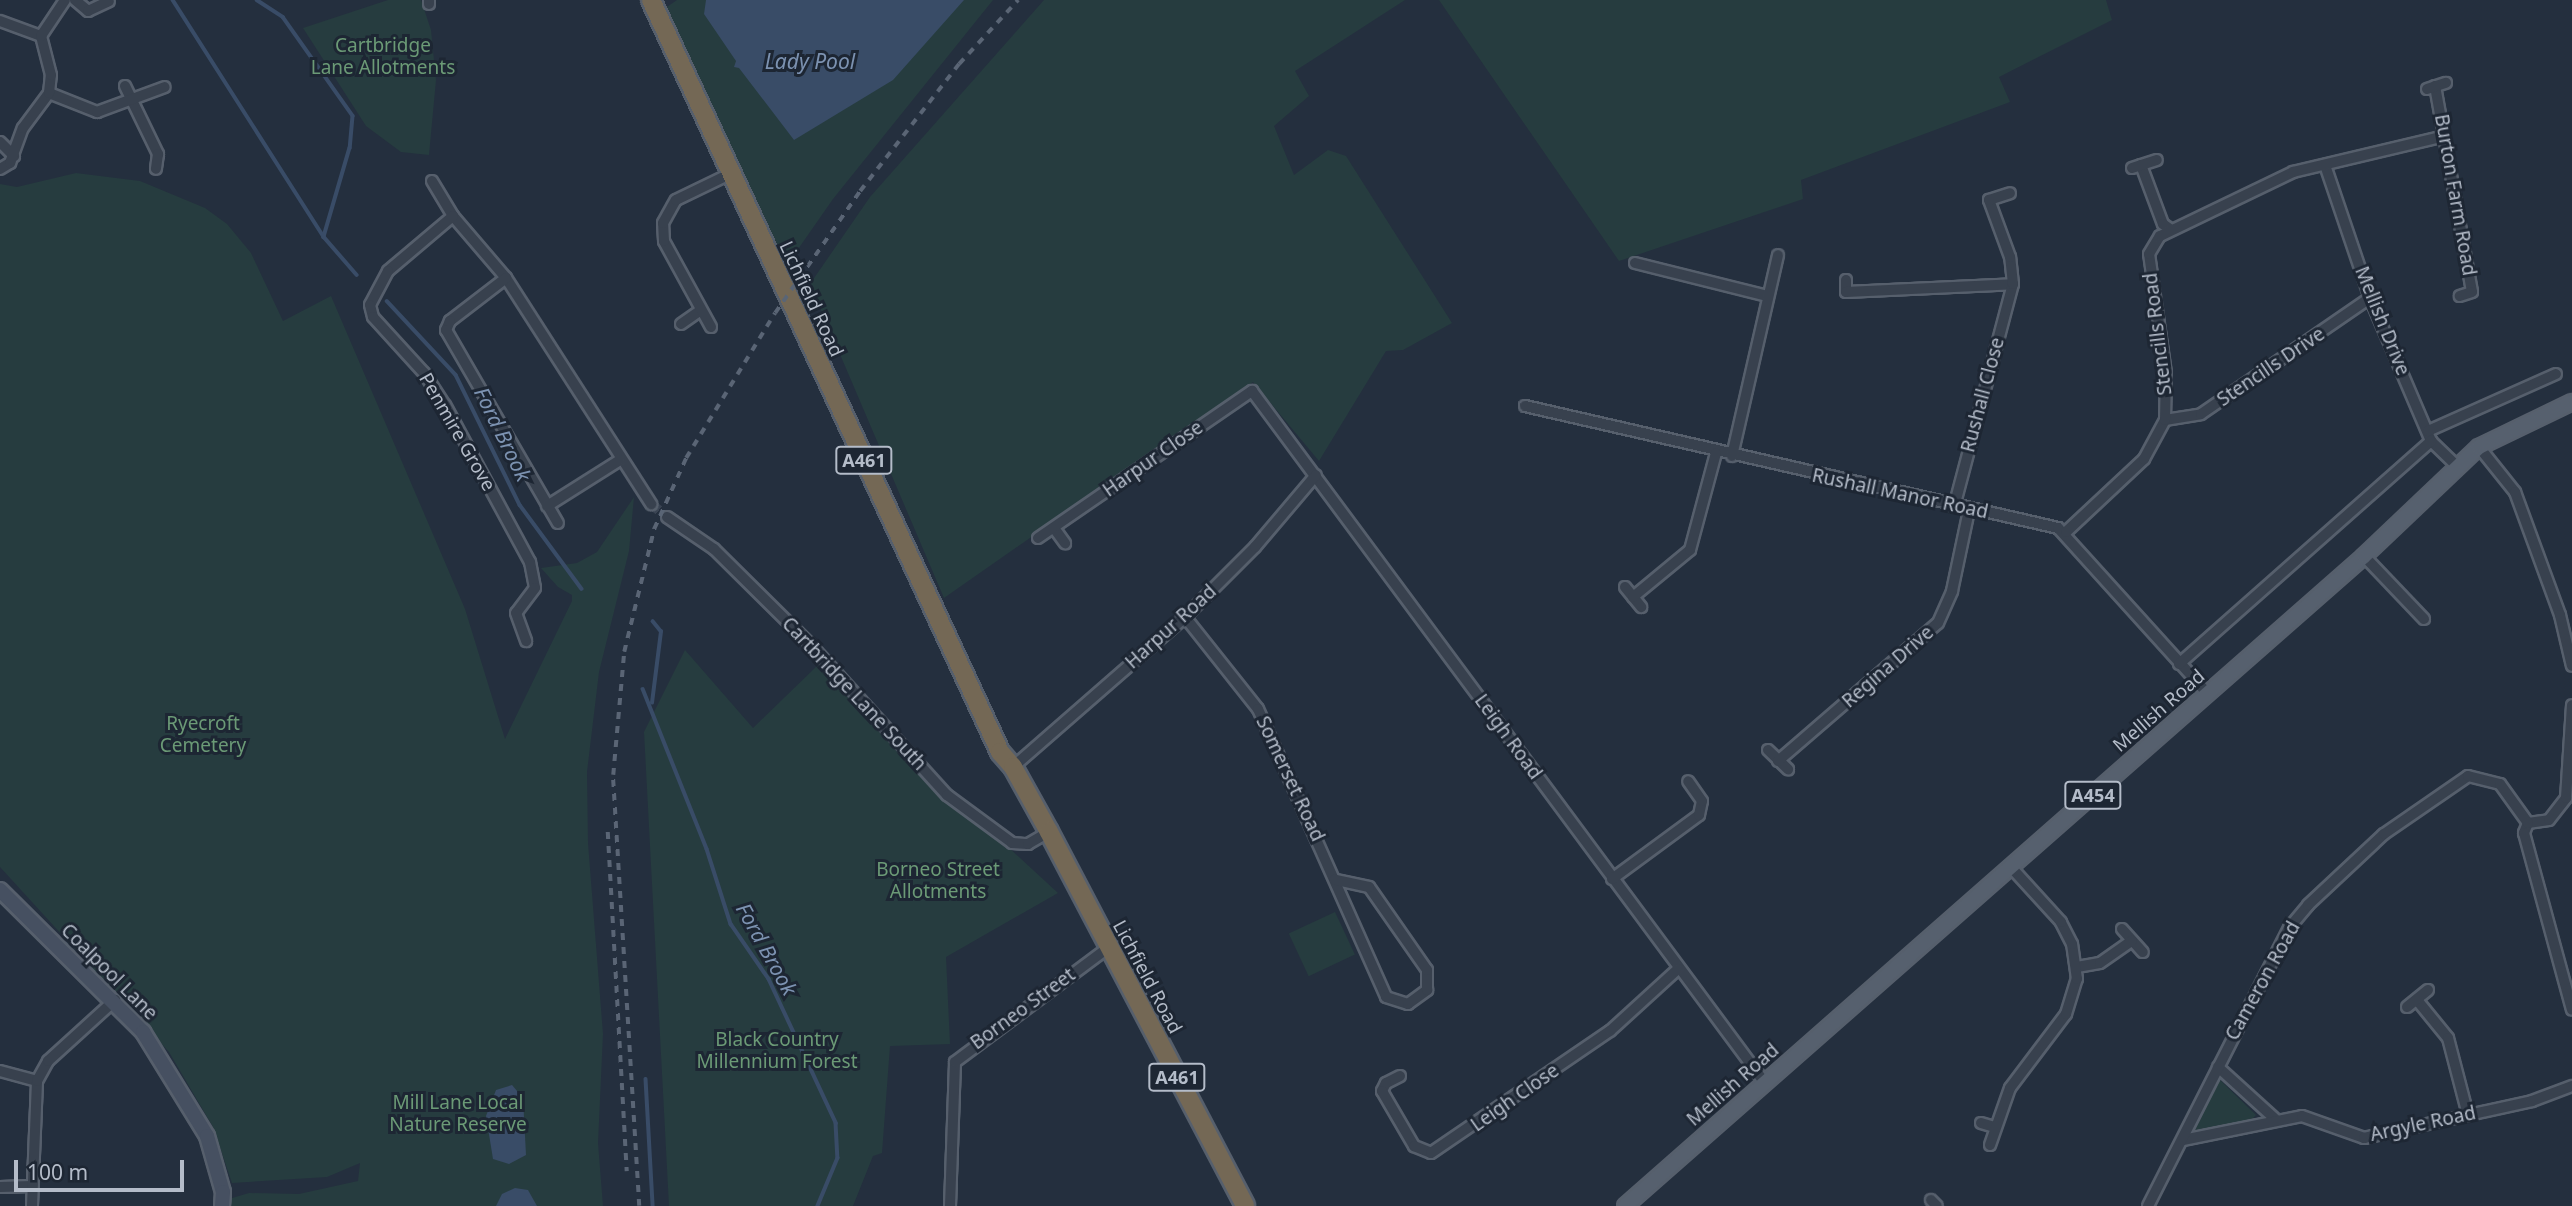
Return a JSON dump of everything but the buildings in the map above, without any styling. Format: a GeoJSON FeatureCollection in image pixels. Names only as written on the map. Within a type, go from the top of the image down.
{"type":"FeatureCollection","features":[{"type":"Feature","properties":{"kind":"highway","name":"Lichfield Road"},"geometry":{"type":"LineString","coordinates":[[651,0],[1000,752],[1013,767],[1049,832],[1245,1206]]}},
{"type":"Feature","properties":{"kind":"main road","name":"Mellish Road"},"geometry":{"type":"LineString","coordinates":[[1625,1206],[2364,556],[2479,447],[2572,402]]}},
{"type":"Feature","properties":{"kind":"street"},"geometry":{"type":"LineString","coordinates":[[0,169],[14,156],[23,128],[49,93],[51,75],[41,36],[65,0]]}},
{"type":"Feature","properties":{"kind":"street"},"geometry":{"type":"LineString","coordinates":[[75,0],[88,11],[109,1]]}},
{"type":"Feature","properties":{"kind":"street"},"geometry":{"type":"LineString","coordinates":[[0,21],[41,36]]}},
{"type":"Feature","properties":{"kind":"street","name":"Burton Farm Road"},"geometry":{"type":"LineString","coordinates":[[2446,83],[2431,88],[2445,136],[2472,292],[2460,296]]}},
{"type":"Feature","properties":{"kind":"street"},"geometry":{"type":"LineString","coordinates":[[125,86],[158,154],[156,169]]}},
{"type":"Feature","properties":{"kind":"street"},"geometry":{"type":"LineString","coordinates":[[49,93],[97,111],[134,102],[165,87]]}},
{"type":"Feature","properties":{"kind":"street","name":"Stencills Road"},"geometry":{"type":"LineString","coordinates":[[2066,532],[2144,459],[2165,420],[2166,373],[2149,254],[2170,229],[2293,172],[2445,136]]}},
{"type":"Feature","properties":{"kind":"street"},"geometry":{"type":"LineString","coordinates":[[0,142],[14,156]]}},
{"type":"Feature","properties":{"kind":"street"},"geometry":{"type":"LineString","coordinates":[[2157,160],[2136,167],[2163,224],[2170,229]]}},
{"type":"Feature","properties":{"kind":"street","name":"Mellish Drive"},"geometry":{"type":"LineString","coordinates":[[2325,165],[2370,299],[2430,436],[2458,466]]}},
{"type":"Feature","properties":{"kind":"street"},"geometry":{"type":"LineString","coordinates":[[711,327],[664,241],[663,223],[676,200],[732,173]]}},
{"type":"Feature","properties":{"kind":"street"},"geometry":{"type":"LineString","coordinates":[[432,181],[453,216],[506,278],[620,460],[651,504]]}},
{"type":"Feature","properties":{"kind":"street","name":"Rushall Close"},"geometry":{"type":"LineString","coordinates":[[1954,507],[2013,284],[2010,257],[1989,200],[2010,193]]}},
{"type":"Feature","properties":{"kind":"street","name":"Penmire Grove"},"geometry":{"type":"LineString","coordinates":[[453,216],[388,271],[370,305],[373,317],[424,373],[445,405],[530,562],[535,587],[516,613],[526,641]]}},
{"type":"Feature","properties":{"kind":"street"},"geometry":{"type":"LineString","coordinates":[[1731,456],[1778,255]]}},
{"type":"Feature","properties":{"kind":"street"},"geometry":{"type":"LineString","coordinates":[[1663,271],[1666,258]]}},
{"type":"Feature","properties":{"kind":"street"},"geometry":{"type":"LineString","coordinates":[[1635,263],[1767,296]]}},
{"type":"Feature","properties":{"kind":"street"},"geometry":{"type":"LineString","coordinates":[[506,278],[450,321],[446,330],[558,523]]}},
{"type":"Feature","properties":{"kind":"street"},"geometry":{"type":"LineString","coordinates":[[1846,280],[1846,292],[2013,284]]}},
{"type":"Feature","properties":{"kind":"street","name":"Stencills Drive"},"geometry":{"type":"LineString","coordinates":[[2165,420],[2201,414],[2370,299]]}},
{"type":"Feature","properties":{"kind":"street"},"geometry":{"type":"LineString","coordinates":[[681,324],[701,310]]}},
{"type":"Feature","properties":{"kind":"street","name":"Mellish Road"},"geometry":{"type":"LineString","coordinates":[[2179,664],[2430,436],[2556,374]]}},
{"type":"Feature","properties":{"kind":"street","name":"Leigh Road"},"geometry":{"type":"LineString","coordinates":[[1252,391],[1678,970],[1765,1083]]}},
{"type":"Feature","properties":{"kind":"street","name":"Harpur Close"},"geometry":{"type":"LineString","coordinates":[[1038,538],[1252,391]]}},
{"type":"Feature","properties":{"kind":"street","name":"Rushall Manor Road"},"geometry":{"type":"LineString","coordinates":[[1525,406],[1716,453],[2066,532]]}},
{"type":"Feature","properties":{"kind":"street"},"geometry":{"type":"LineString","coordinates":[[2479,447],[2515,492],[2560,615],[2572,666]]}},
{"type":"Feature","properties":{"kind":"street"},"geometry":{"type":"LineString","coordinates":[[1633,597],[1690,550],[1716,453]]}},
{"type":"Feature","properties":{"kind":"street"},"geometry":{"type":"LineString","coordinates":[[547,506],[620,460]]}},
{"type":"Feature","properties":{"kind":"street","name":"Harpur Road"},"geometry":{"type":"LineString","coordinates":[[1013,767],[1185,617],[1255,547],[1316,475]]}},
{"type":"Feature","properties":{"kind":"street","name":"Regina Drive"},"geometry":{"type":"LineString","coordinates":[[1778,761],[1938,623],[1952,591],[1969,510]]}},
{"type":"Feature","properties":{"kind":"street","name":"Cartbridge Lane South"},"geometry":{"type":"LineString","coordinates":[[667,517],[714,548],[810,644],[947,794],[1012,843],[1028,844],[1049,832]]}},
{"type":"Feature","properties":{"kind":"street"},"geometry":{"type":"LineString","coordinates":[[1054,528],[1065,543]]}},
{"type":"Feature","properties":{"kind":"street"},"geometry":{"type":"LineString","coordinates":[[2066,532],[2208,694]]}},
{"type":"Feature","properties":{"kind":"street"},"geometry":{"type":"LineString","coordinates":[[2364,556],[2424,619]]}},
{"type":"Feature","properties":{"kind":"street"},"geometry":{"type":"LineString","coordinates":[[1625,587],[1641,607]]}},
{"type":"Feature","properties":{"kind":"street","name":"Somerset Road"},"geometry":{"type":"LineString","coordinates":[[1185,617],[1258,709],[1386,997],[1408,1004],[1427,990],[1427,970],[1369,887],[1335,880]]}},
{"type":"Feature","properties":{"kind":"street"},"geometry":{"type":"LineString","coordinates":[[2572,705],[2566,799],[2549,820],[2528,823],[2524,833],[2572,1010]]}},
{"type":"Feature","properties":{"kind":"street"},"geometry":{"type":"LineString","coordinates":[[1768,750],[1788,769]]}},
{"type":"Feature","properties":{"kind":"street","name":"Cameron Road"},"geometry":{"type":"LineString","coordinates":[[2148,1206],[2289,928],[2384,834],[2468,776],[2500,784],[2528,823]]}},
{"type":"Feature","properties":{"kind":"street"},"geometry":{"type":"LineString","coordinates":[[1612,879],[1699,815],[1702,801],[1688,785]]}},
{"type":"Feature","properties":{"kind":"street"},"geometry":{"type":"LineString","coordinates":[[1990,1145],[2010,1088],[2066,1014],[2077,967],[2061,922],[2011,867]]}},
{"type":"Feature","properties":{"kind":"street","name":"Coalpool Lane"},"geometry":{"type":"LineString","coordinates":[[0,890],[115,1000],[143,1032],[207,1136],[223,1192],[222,1206]]}},
{"type":"Feature","properties":{"kind":"street"},"geometry":{"type":"LineString","coordinates":[[2122,929],[2143,952]]}},
{"type":"Feature","properties":{"kind":"street"},"geometry":{"type":"LineString","coordinates":[[2077,967],[2100,963],[2132,941]]}},
{"type":"Feature","properties":{"kind":"street","name":"Borneo Street"},"geometry":{"type":"LineString","coordinates":[[950,1206],[955,1062],[1108,948]]}},
{"type":"Feature","properties":{"kind":"street","name":"Leigh Close"},"geometry":{"type":"LineString","coordinates":[[1400,1076],[1386,1083],[1382,1091],[1413,1146],[1431,1153],[1610,1031],[1678,970]]}},
{"type":"Feature","properties":{"kind":"street"},"geometry":{"type":"LineString","coordinates":[[2407,1007],[2428,990]]}},
{"type":"Feature","properties":{"kind":"street"},"geometry":{"type":"LineString","coordinates":[[32,1206],[37,1081],[48,1061],[115,1000]]}},
{"type":"Feature","properties":{"kind":"street"},"geometry":{"type":"LineString","coordinates":[[2417,1000],[2448,1038],[2468,1115]]}},
{"type":"Feature","properties":{"kind":"street"},"geometry":{"type":"LineString","coordinates":[[2218,1067],[2274,1118]]}},
{"type":"Feature","properties":{"kind":"street"},"geometry":{"type":"LineString","coordinates":[[0,1071],[37,1081]]}},
{"type":"Feature","properties":{"kind":"street","name":"Argyle Road"},"geometry":{"type":"LineString","coordinates":[[2183,1140],[2274,1118],[2302,1116],[2364,1138],[2564,1093],[2572,1086]]}},
{"type":"Feature","properties":{"kind":"street"},"geometry":{"type":"LineString","coordinates":[[1981,1123],[1994,1128]]}},
{"type":"Feature","properties":{"kind":"street"},"geometry":{"type":"LineString","coordinates":[[0,1186],[32,1186]]}},
{"type":"Feature","properties":{"kind":"green space","name":"Cartbridge Lane Allotments"},"geometry":{"type":"Polygon","coordinates":[[[388,0],[421,0],[431,30],[436,80],[429,155],[401,152],[366,126],[303,28],[388,0]]]}},
{"type":"Feature","properties":{"kind":"green space"},"geometry":{"type":"Polygon","coordinates":[[[677,0],[993,0],[833,199],[787,265],[664,9],[677,0]]]}},
{"type":"Feature","properties":{"kind":"green space"},"geometry":{"type":"Polygon","coordinates":[[[1044,0],[1405,0],[1295,71],[1309,96],[1274,126],[1294,175],[1328,150],[1346,156],[1452,323],[1403,350],[1386,351],[1319,461],[1253,382],[944,598],[810,284],[870,197],[1044,0]]]}},
{"type":"Feature","properties":{"kind":"green space"},"geometry":{"type":"Polygon","coordinates":[[[1439,0],[2106,0],[2112,20],[1999,77],[2010,102],[1801,180],[1803,199],[1619,261],[1439,0]]]}},
{"type":"Feature","properties":{"kind":"green space","name":"Ryecroft Cemetery"},"geometry":{"type":"Polygon","coordinates":[[[76,173],[140,181],[205,208],[227,224],[251,253],[283,321],[331,296],[465,609],[505,739],[572,601],[572,595],[558,587],[541,568],[577,563],[597,552],[634,497],[629,551],[599,672],[587,772],[588,843],[603,1034],[598,1143],[603,1206],[229,1206],[229,1199],[249,1193],[299,1194],[358,1181],[360,1163],[327,1177],[232,1183],[213,1127],[169,1052],[0,867],[0,184],[17,187],[76,173]]]}},
{"type":"Feature","properties":{"kind":"green space","name":"Black Country Millennium Forest"},"geometry":{"type":"Polygon","coordinates":[[[685,650],[753,728],[818,665],[942,799],[1007,846],[1058,893],[946,957],[950,1044],[890,1046],[882,1153],[873,1156],[853,1206],[669,1206],[644,732],[685,650]]]}},
{"type":"Feature","properties":{"kind":"green space"},"geometry":{"type":"Polygon","coordinates":[[[1335,912],[1355,955],[1309,976],[1289,934],[1335,912]]]}},
{"type":"Feature","properties":{"kind":"green space"},"geometry":{"type":"Polygon","coordinates":[[[2219,1079],[2256,1115],[2251,1120],[2195,1130],[2219,1079]]]}},
{"type":"Feature","properties":{"kind":"water","name":"Lady Pool"},"geometry":{"type":"Polygon","coordinates":[[[706,0],[964,0],[893,80],[794,140],[739,68],[734,67],[736,61],[704,14],[706,0]]]}},
{"type":"Feature","properties":{"kind":"water"},"geometry":{"type":"Polygon","coordinates":[[[512,1085],[523,1098],[526,1155],[509,1164],[493,1159],[486,1116],[496,1090],[512,1085]]]}},
{"type":"Feature","properties":{"kind":"water"},"geometry":{"type":"Polygon","coordinates":[[[515,1188],[528,1190],[537,1206],[496,1206],[502,1194],[515,1188]]]}},
{"type":"Feature","properties":{"kind":"waterway","name":"Ford Brook"},"geometry":{"type":"LineString","coordinates":[[173,0],[324,237],[357,275]]}},
{"type":"Feature","properties":{"kind":"waterway"},"geometry":{"type":"LineString","coordinates":[[257,0],[283,17],[353,116],[350,148],[324,237]]}},
{"type":"Feature","properties":{"kind":"waterway","name":"Ford Brook"},"geometry":{"type":"LineString","coordinates":[[387,301],[456,375],[520,505],[582,589]]}},
{"type":"Feature","properties":{"kind":"waterway","name":"Ford Brook"},"geometry":{"type":"LineString","coordinates":[[652,703],[661,632],[653,622]]}},
{"type":"Feature","properties":{"kind":"waterway","name":"Ford Brook"},"geometry":{"type":"LineString","coordinates":[[643,689],[707,849],[731,924],[769,979],[836,1123],[838,1158],[818,1206]]}},
{"type":"Feature","properties":{"kind":"waterway"},"geometry":{"type":"LineString","coordinates":[[646,1079],[653,1206]]}},
{"type":"Feature","properties":{"kind":"tunnel"},"geometry":{"type":"LineString","coordinates":[[651,504],[667,517]]}},
{"type":"Feature","properties":{"kind":"railway"},"geometry":{"type":"LineString","coordinates":[[639,1206],[613,775],[624,652],[654,529],[686,458],[775,313],[860,191],[959,64],[1018,0]]}},
{"type":"Feature","properties":{"kind":"railway"},"geometry":{"type":"LineString","coordinates":[[608,832],[627,1171]]}},
{"type":"Feature","properties":{"kind":"park label","name":"Borneo Street Allotments"},"geometry":{"type":"Point","coordinates":[938,881]}},
{"type":"Feature","properties":{"kind":"park label","name":"Mill Lane Local Nature Reserve"},"geometry":{"type":"Point","coordinates":[458,1114]}}]}
